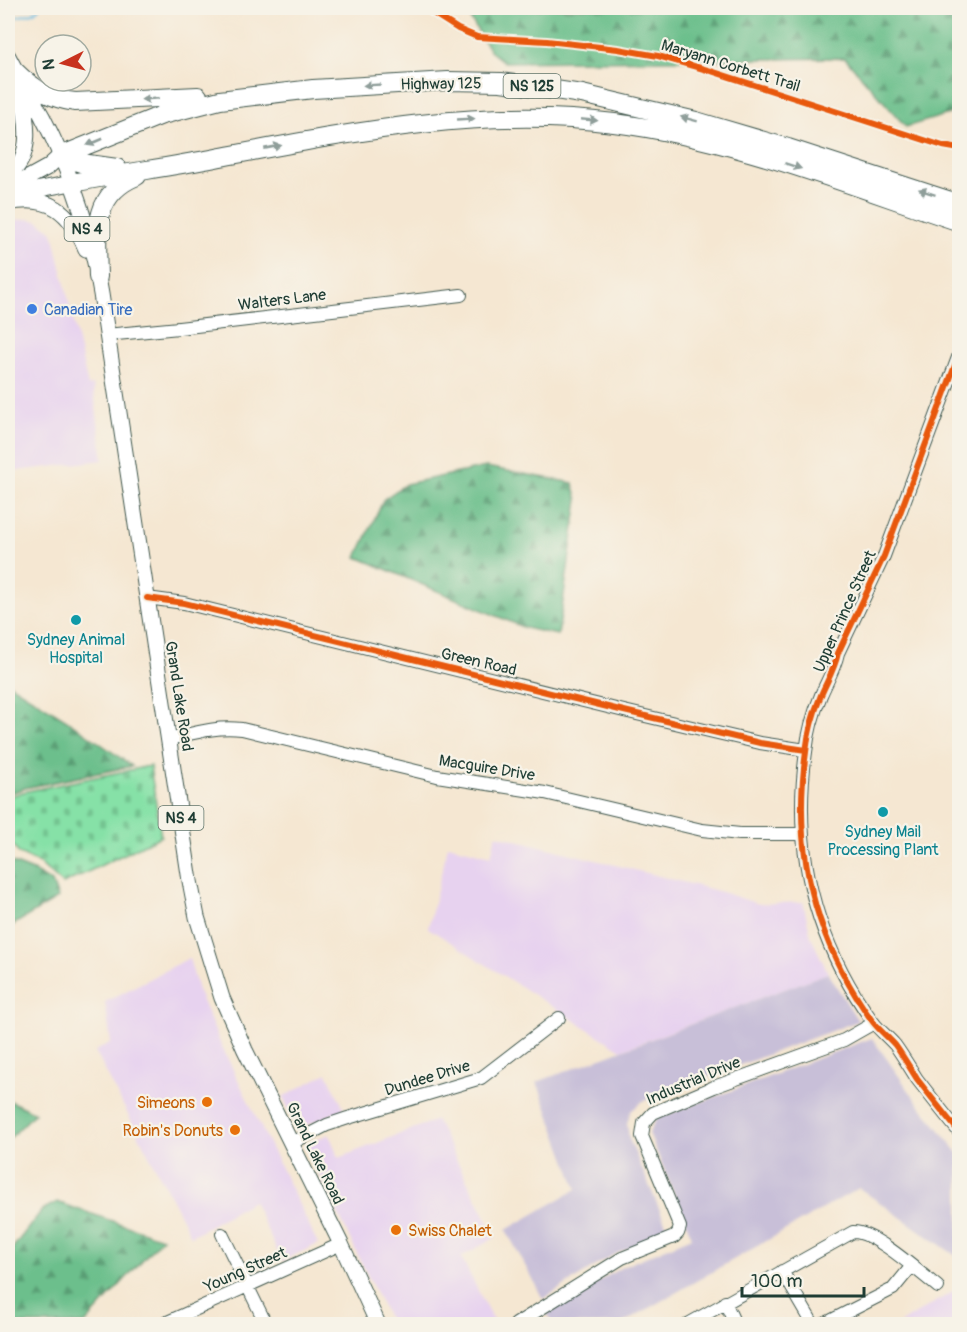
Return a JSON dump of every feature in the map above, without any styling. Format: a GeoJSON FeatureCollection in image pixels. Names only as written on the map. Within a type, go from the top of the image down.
{"type":"FeatureCollection","features":[{"type":"Feature","properties":{"kind":"highway"},"geometry":{"type":"LineString","coordinates":[[12,64],[30,84],[42,92],[80,103],[313,88]]}},
{"type":"Feature","properties":{"kind":"highway","name":"Highway 125"},"geometry":{"type":"LineString","coordinates":[[60,156],[151,119],[189,106],[229,98],[313,88],[470,81],[501,82],[647,108],[736,132],[960,204]]}},
{"type":"Feature","properties":{"kind":"highway","name":"NS 125"},"geometry":{"type":"LineString","coordinates":[[72,183],[351,133],[447,120],[509,117],[585,120],[658,130],[737,149],[960,222]]}},
{"type":"Feature","properties":{"kind":"highway"},"geometry":{"type":"LineString","coordinates":[[60,156],[81,163],[116,168],[163,166]]}},
{"type":"Feature","properties":{"kind":"highway"},"geometry":{"type":"LineString","coordinates":[[98,276],[98,223],[105,203],[116,188],[140,175],[216,158]]}},
{"type":"Feature","properties":{"kind":"main road","name":"Grand Lake Road"},"geometry":{"type":"LineString","coordinates":[[12,64],[42,116],[72,183],[98,276],[197,918],[222,998],[245,1050],[378,1324]]}},
{"type":"Feature","properties":{"kind":"main road"},"geometry":{"type":"LineString","coordinates":[[8,177],[19,165],[26,148],[25,113],[12,64]]}},
{"type":"Feature","properties":{"kind":"main road"},"geometry":{"type":"LineString","coordinates":[[8,177],[60,156]]}},
{"type":"Feature","properties":{"kind":"main road"},"geometry":{"type":"LineString","coordinates":[[8,189],[48,167],[60,156]]}},
{"type":"Feature","properties":{"kind":"main road"},"geometry":{"type":"LineString","coordinates":[[8,197],[72,183]]}},
{"type":"Feature","properties":{"kind":"main road"},"geometry":{"type":"LineString","coordinates":[[8,203],[38,200],[57,207],[72,223],[98,276]]}},
{"type":"Feature","properties":{"kind":"street","name":"Walters Lane"},"geometry":{"type":"LineString","coordinates":[[106,335],[461,295]]}},
{"type":"Feature","properties":{"kind":"street","name":"Upper Prince Street"},"geometry":{"type":"LineString","coordinates":[[960,352],[885,556],[838,653],[836,665],[816,709],[806,750],[802,792],[802,834],[812,894],[820,923],[835,958],[874,1023],[894,1045],[960,1133]]}},
{"type":"Feature","properties":{"kind":"street","name":"Green Road"},"geometry":{"type":"LineString","coordinates":[[147,598],[184,603],[739,738],[806,750]]}},
{"type":"Feature","properties":{"kind":"street","name":"Macguire Drive"},"geometry":{"type":"LineString","coordinates":[[169,739],[201,730],[227,727],[242,729],[437,776],[549,793],[702,830],[740,834],[802,834]]}},
{"type":"Feature","properties":{"kind":"street","name":"Dundee Drive"},"geometry":{"type":"LineString","coordinates":[[292,1143],[327,1125],[481,1078],[559,1018]]}},
{"type":"Feature","properties":{"kind":"street","name":"Industrial Drive"},"geometry":{"type":"LineString","coordinates":[[516,1324],[622,1258],[674,1237],[678,1233],[680,1227],[642,1136],[643,1127],[649,1116],[714,1087],[844,1040],[874,1023]]}},
{"type":"Feature","properties":{"kind":"street"},"geometry":{"type":"LineString","coordinates":[[688,1324],[846,1234],[856,1232],[866,1234],[938,1287]]}},
{"type":"Feature","properties":{"kind":"street"},"geometry":{"type":"LineString","coordinates":[[222,1234],[266,1324]]}},
{"type":"Feature","properties":{"kind":"street","name":"Young Street"},"geometry":{"type":"LineString","coordinates":[[164,1324],[341,1244]]}},
{"type":"Feature","properties":{"kind":"street"},"geometry":{"type":"LineString","coordinates":[[824,1324],[893,1289],[911,1267]]}},
{"type":"Feature","properties":{"kind":"street"},"geometry":{"type":"LineString","coordinates":[[782,1270],[813,1324]]}},
{"type":"Feature","properties":{"kind":"street"},"geometry":{"type":"LineString","coordinates":[[725,1302],[735,1324]]}},
{"type":"Feature","properties":{"kind":"shaded area"},"geometry":{"type":"Polygon","coordinates":[[[8,127],[14,139],[14,145],[8,160],[8,127]]]}},
{"type":"Feature","properties":{"kind":"shaded area"},"geometry":{"type":"Polygon","coordinates":[[[29,219],[38,221],[53,232],[88,386],[93,385],[103,460],[8,472],[8,221],[29,219]]]}},
{"type":"Feature","properties":{"kind":"shaded area"},"geometry":{"type":"Polygon","coordinates":[[[496,835],[718,891],[759,904],[803,902],[811,937],[828,973],[621,1050],[428,928],[448,845],[491,856],[496,835]]]}},
{"type":"Feature","properties":{"kind":"shaded area"},"geometry":{"type":"Polygon","coordinates":[[[189,958],[199,994],[221,1045],[318,1244],[282,1261],[253,1201],[191,1236],[95,1051],[111,1043],[105,1002],[189,958]]]}},
{"type":"Feature","properties":{"kind":"shaded area"},"geometry":{"type":"Polygon","coordinates":[[[828,973],[858,1021],[643,1101],[631,1111],[627,1123],[629,1139],[669,1231],[613,1255],[543,1299],[506,1230],[577,1189],[537,1082],[828,973]]]}},
{"type":"Feature","properties":{"kind":"shaded area"},"geometry":{"type":"Polygon","coordinates":[[[872,1038],[915,1099],[959,1154],[959,1258],[859,1188],[621,1324],[553,1324],[547,1314],[622,1267],[692,1237],[649,1133],[656,1119],[872,1038]]]}},
{"type":"Feature","properties":{"kind":"shaded area"},"geometry":{"type":"Polygon","coordinates":[[[327,1073],[344,1109],[298,1129],[283,1097],[327,1073]]]}},
{"type":"Feature","properties":{"kind":"shaded area"},"geometry":{"type":"Polygon","coordinates":[[[436,1120],[496,1237],[461,1257],[495,1324],[391,1324],[305,1145],[329,1134],[339,1158],[436,1120]]]}},
{"type":"Feature","properties":{"kind":"shaded area"},"geometry":{"type":"Polygon","coordinates":[[[959,1288],[959,1324],[899,1324],[959,1288]]]}},
{"type":"Feature","properties":{"kind":"green space"},"geometry":{"type":"Polygon","coordinates":[[[464,8],[959,8],[959,111],[906,127],[845,58],[504,62],[490,51],[464,8]]]}},
{"type":"Feature","properties":{"kind":"green space"},"geometry":{"type":"Polygon","coordinates":[[[486,467],[573,483],[578,500],[558,635],[525,628],[357,557],[384,499],[406,484],[486,467]]]}},
{"type":"Feature","properties":{"kind":"green space"},"geometry":{"type":"Polygon","coordinates":[[[8,683],[67,720],[132,766],[25,788],[8,794],[8,683]]]}},
{"type":"Feature","properties":{"kind":"green space"},"geometry":{"type":"Polygon","coordinates":[[[150,766],[161,836],[63,884],[39,863],[19,854],[8,838],[8,797],[150,766]]]}},
{"type":"Feature","properties":{"kind":"green space"},"geometry":{"type":"Polygon","coordinates":[[[8,861],[52,882],[58,898],[8,928],[8,861]]]}},
{"type":"Feature","properties":{"kind":"green space"},"geometry":{"type":"Polygon","coordinates":[[[8,1100],[35,1113],[8,1140],[8,1100]]]}},
{"type":"Feature","properties":{"kind":"green space"},"geometry":{"type":"Polygon","coordinates":[[[57,1202],[162,1238],[85,1324],[8,1324],[8,1254],[42,1210],[57,1202]]]}},
{"type":"Feature","properties":{"kind":"waterway"},"geometry":{"type":"LineString","coordinates":[[8,19],[33,13],[39,8]]}},
{"type":"Feature","properties":{"kind":"cycle path","name":"Maryann Corbett Trail"},"geometry":{"type":"LineString","coordinates":[[425,8],[458,29],[477,37],[547,41],[658,56],[943,146],[960,149]]}},
{"type":"Feature","properties":{"kind":"cycle path"},"geometry":{"type":"LineString","coordinates":[[960,352],[884,556],[838,653],[816,708],[806,752],[802,788],[802,824],[806,859],[823,927],[836,959],[873,1022],[895,1045],[917,1079],[960,1133]]}},
{"type":"Feature","properties":{"kind":"cycle path"},"geometry":{"type":"LineString","coordinates":[[147,598],[184,603],[760,743],[806,750]]}},
{"type":"Feature","properties":{"kind":"place","name":"Canadian Tire"},"geometry":{"type":"Point","coordinates":[32,309]}},
{"type":"Feature","properties":{"kind":"place","name":"Sydney Animal Hospital"},"geometry":{"type":"Point","coordinates":[76,620]}},
{"type":"Feature","properties":{"kind":"place","name":"Sydney Mail Processing Plant"},"geometry":{"type":"Point","coordinates":[883,812]}},
{"type":"Feature","properties":{"kind":"place","name":"Simeons"},"geometry":{"type":"Point","coordinates":[207,1102]}},
{"type":"Feature","properties":{"kind":"place","name":"Robin's Donuts"},"geometry":{"type":"Point","coordinates":[235,1130]}},
{"type":"Feature","properties":{"kind":"place","name":"Swiss Chalet"},"geometry":{"type":"Point","coordinates":[396,1230]}}]}
